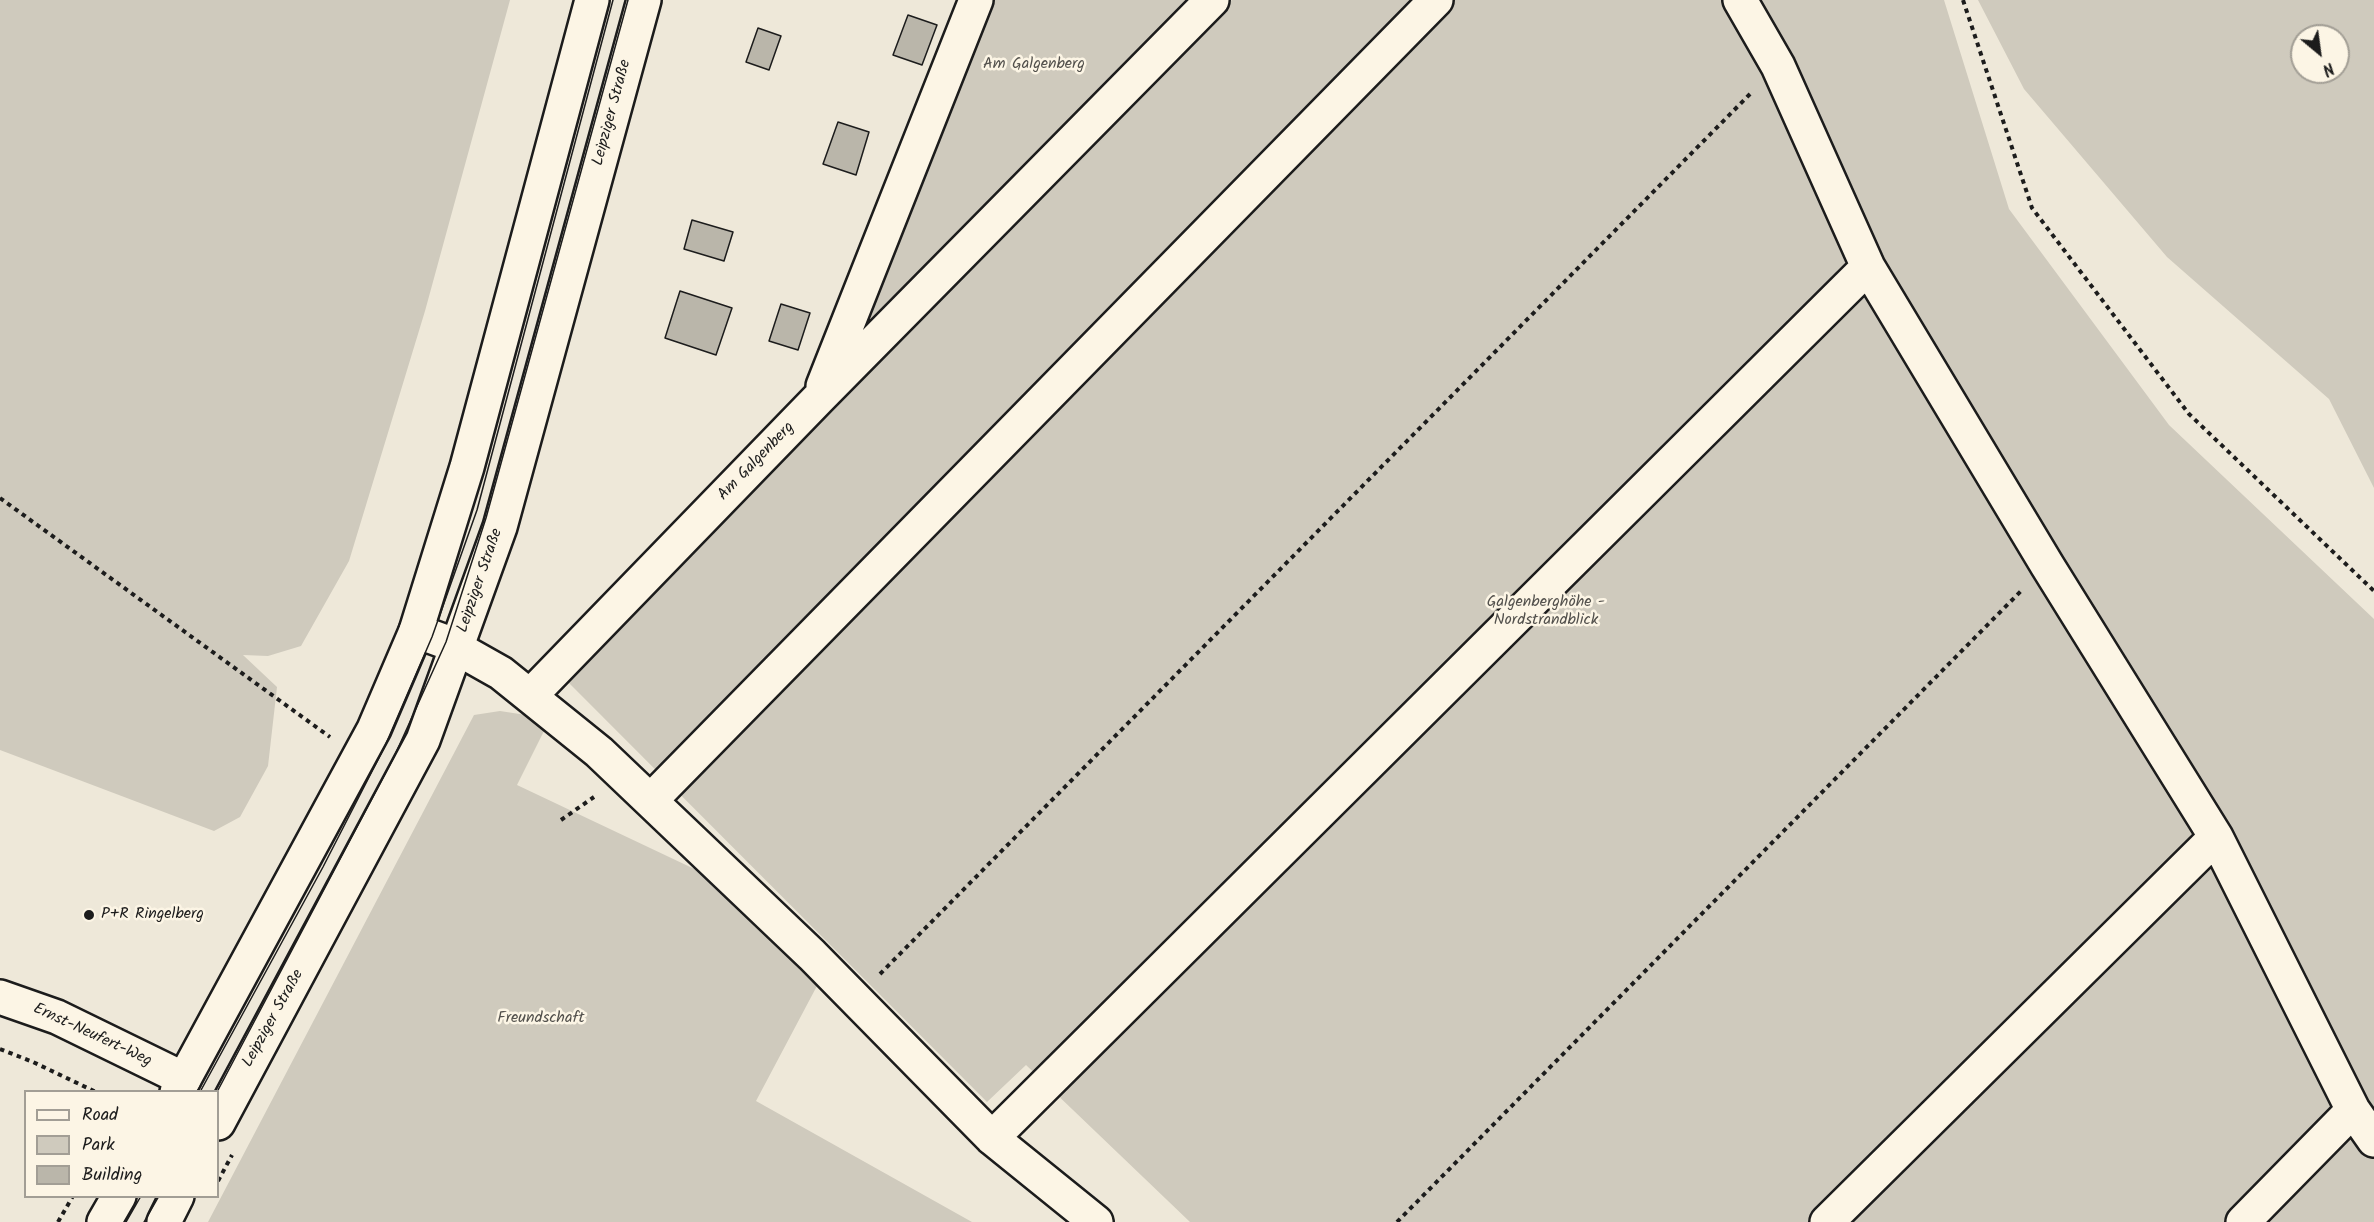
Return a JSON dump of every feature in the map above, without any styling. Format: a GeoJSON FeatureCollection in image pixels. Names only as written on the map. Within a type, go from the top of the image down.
{"type":"FeatureCollection","features":[{"type":"Feature","properties":{"kind":"street"},"geometry":{"type":"LineString","coordinates":[[180,1085],[374,729],[416,631],[467,467],[592,0]]}},
{"type":"Feature","properties":{"kind":"street","name":"Leipziger Straße"},"geometry":{"type":"LineString","coordinates":[[219,1121],[423,740],[500,527],[644,0]]}},
{"type":"Feature","properties":{"kind":"street"},"geometry":{"type":"LineString","coordinates":[[818,399],[976,0]]}},
{"type":"Feature","properties":{"kind":"street","name":"Am Galgenberg"},"geometry":{"type":"LineString","coordinates":[[531,695],[818,399],[1212,0]]}},
{"type":"Feature","properties":{"kind":"street"},"geometry":{"type":"LineString","coordinates":[[651,800],[1436,0]]}},
{"type":"Feature","properties":{"kind":"street"},"geometry":{"type":"LineString","coordinates":[[1740,0],[1778,66],[1868,267],[2047,565],[2216,837],[2353,1110],[2374,1140]]}},
{"type":"Feature","properties":{"kind":"street"},"geometry":{"type":"LineString","coordinates":[[992,1138],[1868,267]]}},
{"type":"Feature","properties":{"kind":"street"},"geometry":{"type":"LineString","coordinates":[[416,631],[446,642],[456,650],[501,673],[531,695],[651,800],[855,999],[992,1138],[1096,1222]]}},
{"type":"Feature","properties":{"kind":"street"},"geometry":{"type":"LineString","coordinates":[[1827,1222],[2216,837]]}},
{"type":"Feature","properties":{"kind":"street","name":"Ernst-Neufert-Weg"},"geometry":{"type":"LineString","coordinates":[[0,997],[57,1017],[180,1085]]}},
{"type":"Feature","properties":{"kind":"street"},"geometry":{"type":"LineString","coordinates":[[2243,1222],[2353,1110]]}},
{"type":"Feature","properties":{"kind":"street"},"geometry":{"type":"LineString","coordinates":[[105,1222],[119,1198]]}},
{"type":"Feature","properties":{"kind":"street"},"geometry":{"type":"LineString","coordinates":[[164,1222],[176,1198]]}},
{"type":"Feature","properties":{"kind":"path"},"geometry":{"type":"LineString","coordinates":[[1963,0],[2032,207],[2189,414],[2374,591]]}},
{"type":"Feature","properties":{"kind":"path"},"geometry":{"type":"LineString","coordinates":[[855,999],[1778,66]]}},
{"type":"Feature","properties":{"kind":"path"},"geometry":{"type":"LineString","coordinates":[[0,498],[331,738]]}},
{"type":"Feature","properties":{"kind":"path"},"geometry":{"type":"LineString","coordinates":[[1397,1222],[2047,565]]}},
{"type":"Feature","properties":{"kind":"path"},"geometry":{"type":"LineString","coordinates":[[326,749],[337,728]]}},
{"type":"Feature","properties":{"kind":"path"},"geometry":{"type":"LineString","coordinates":[[0,1049],[92,1090]]}},
{"type":"Feature","properties":{"kind":"path"},"geometry":{"type":"LineString","coordinates":[[58,1222],[72,1198]]}},
{"type":"Feature","properties":{"kind":"green space"},"geometry":{"type":"Polygon","coordinates":[[[0,0],[510,0],[425,311],[349,561],[301,646],[268,656],[243,655],[277,687],[268,766],[240,817],[214,831],[0,750],[0,0]]]}},
{"type":"Feature","properties":{"kind":"green space","name":"Am Galgenberg"},"geometry":{"type":"Polygon","coordinates":[[[991,0],[1188,0],[844,351],[991,0]]]}},
{"type":"Feature","properties":{"kind":"green space","name":"Galgenberghöhe - Nordstrandblick"},"geometry":{"type":"Polygon","coordinates":[[[1232,0],[1944,0],[2009,209],[2169,425],[2374,619],[2374,1222],[1190,1222],[1026,1065],[987,1102],[564,678],[1232,0]]]}},
{"type":"Feature","properties":{"kind":"green space"},"geometry":{"type":"Polygon","coordinates":[[[1978,0],[2374,0],[2374,488],[2329,399],[2167,257],[2024,89],[1978,0]]]}},
{"type":"Feature","properties":{"kind":"green space","name":"Freundschaft"},"geometry":{"type":"Polygon","coordinates":[[[500,711],[526,715],[544,731],[517,785],[705,874],[818,984],[756,1101],[972,1222],[208,1222],[474,715],[500,711]]]}},
{"type":"Feature","properties":{"kind":"building"},"geometry":{"type":"Polygon","coordinates":[[[908,15],[937,25],[922,65],[893,55],[908,15]]]}},
{"type":"Feature","properties":{"kind":"building"},"geometry":{"type":"Polygon","coordinates":[[[758,28],[781,36],[769,70],[746,62],[758,28]]]}},
{"type":"Feature","properties":{"kind":"building"},"geometry":{"type":"Polygon","coordinates":[[[838,122],[869,132],[856,175],[823,164],[838,122]]]}},
{"type":"Feature","properties":{"kind":"building"},"geometry":{"type":"Polygon","coordinates":[[[692,220],[733,232],[724,261],[684,249],[692,220]]]}},
{"type":"Feature","properties":{"kind":"building"},"geometry":{"type":"Polygon","coordinates":[[[680,291],[732,308],[716,355],[665,338],[680,291]]]}},
{"type":"Feature","properties":{"kind":"building"},"geometry":{"type":"Polygon","coordinates":[[[781,304],[810,313],[798,350],[769,341],[781,304]]]}},
{"type":"Feature","properties":{"kind":"tram line"},"geometry":{"type":"LineString","coordinates":[[201,1090],[323,867],[385,746],[432,637],[477,510],[613,0]]}},
{"type":"Feature","properties":{"kind":"tram line"},"geometry":{"type":"LineString","coordinates":[[218,1090],[394,757],[446,642],[486,518],[628,0]]}},
{"type":"Feature","properties":{"kind":"tram line"},"geometry":{"type":"LineString","coordinates":[[126,1222],[140,1198]]}},
{"type":"Feature","properties":{"kind":"tram line"},"geometry":{"type":"LineString","coordinates":[[144,1222],[158,1198]]}},
{"type":"Feature","properties":{"kind":"place","name":"P+R Ringelberg"},"geometry":{"type":"Point","coordinates":[89,915]}}]}
